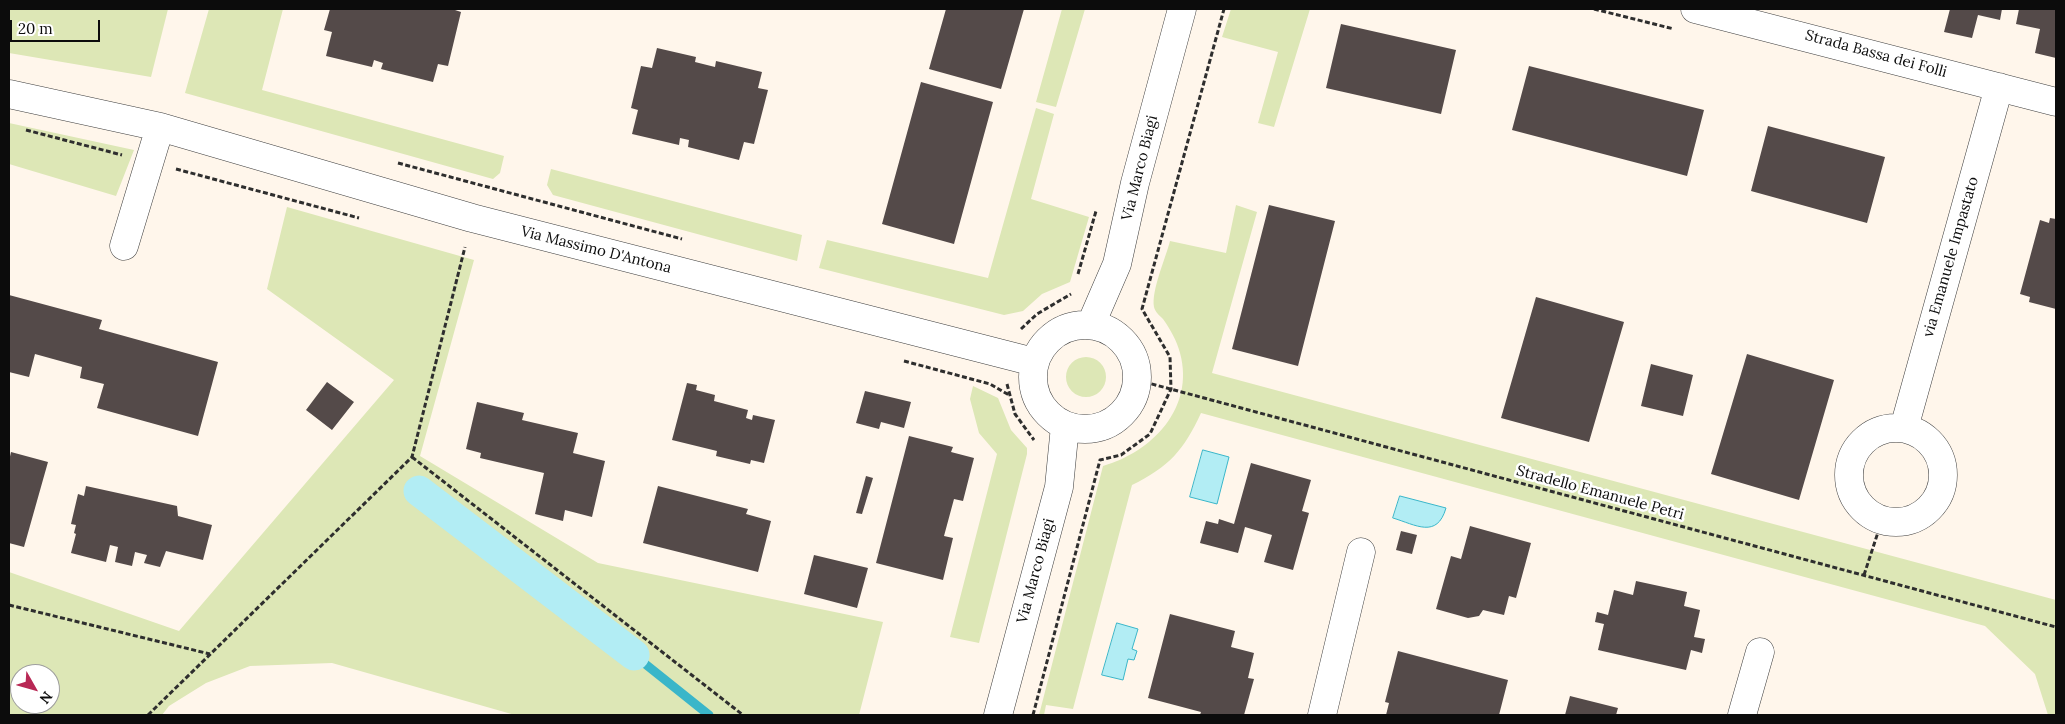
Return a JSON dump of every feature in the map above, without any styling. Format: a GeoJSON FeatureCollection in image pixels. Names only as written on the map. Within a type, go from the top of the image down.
{"type":"FeatureCollection","features":[{"type":"Feature","properties":{"kind":"street","name":"Via Marco Biagi"},"geometry":{"type":"LineString","coordinates":[[1091,324],[1117,264],[1135,183],[1182,9]]}},
{"type":"Feature","properties":{"kind":"street","name":"Strada Bassa dei Folli"},"geometry":{"type":"LineString","coordinates":[[1695,9],[2056,102]]}},
{"type":"Feature","properties":{"kind":"street","name":"via Emanuele Impastato"},"geometry":{"type":"LineString","coordinates":[[1904,428],[1999,87]]}},
{"type":"Feature","properties":{"kind":"street","name":"Via Massimo D'Antona"},"geometry":{"type":"LineString","coordinates":[[9,94],[160,127],[472,218],[1026,360]]}},
{"type":"Feature","properties":{"kind":"street"},"geometry":{"type":"LineString","coordinates":[[124,246],[160,127]]}},
{"type":"Feature","properties":{"kind":"street"},"geometry":{"type":"LineString","coordinates":[[1091,324],[1107,329],[1125,344],[1136,365],[1137,380],[1133,397],[1125,411],[1113,422],[1097,428],[1081,430],[1065,426],[1051,418],[1041,407],[1034,393],[1032,378],[1026,360],[1062,329],[1076,325],[1091,324]]}},
{"type":"Feature","properties":{"kind":"street","name":"Via Marco Biagi"},"geometry":{"type":"LineString","coordinates":[[998,715],[1059,488],[1065,426]]}},
{"type":"Feature","properties":{"kind":"street"},"geometry":{"type":"LineString","coordinates":[[1889,428],[1904,428],[1920,433],[1936,450],[1944,473],[1942,489],[1934,504],[1923,515],[1908,521],[1891,522],[1882,520],[1863,509],[1854,497],[1849,483],[1849,468],[1854,454],[1862,441],[1875,432],[1889,428]]}},
{"type":"Feature","properties":{"kind":"street"},"geometry":{"type":"LineString","coordinates":[[1322,715],[1361,552]]}},
{"type":"Feature","properties":{"kind":"street"},"geometry":{"type":"LineString","coordinates":[[1742,715],[1760,652]]}},
{"type":"Feature","properties":{"kind":"path"},"geometry":{"type":"LineString","coordinates":[[1033,715],[1100,460],[1121,455],[1150,434],[1171,390],[1170,356],[1142,310],[1224,9]]}},
{"type":"Feature","properties":{"kind":"path"},"geometry":{"type":"LineString","coordinates":[[397,163],[685,240]]}},
{"type":"Feature","properties":{"kind":"path"},"geometry":{"type":"LineString","coordinates":[[1076,283],[1098,204]]}},
{"type":"Feature","properties":{"kind":"path"},"geometry":{"type":"LineString","coordinates":[[148,715],[412,457],[465,246]]}},
{"type":"Feature","properties":{"kind":"path"},"geometry":{"type":"LineString","coordinates":[[1039,447],[1015,414],[1006,386],[1026,360],[1020,329],[1037,314],[1063,300],[1073,292]]}},
{"type":"Feature","properties":{"kind":"path","name":"Stradello Emanuele Petri"},"geometry":{"type":"LineString","coordinates":[[1137,380],[2056,627]]}},
{"type":"Feature","properties":{"kind":"path"},"geometry":{"type":"LineString","coordinates":[[412,457],[743,715]]}},
{"type":"Feature","properties":{"kind":"path"},"geometry":{"type":"LineString","coordinates":[[1864,575],[1882,520]]}},
{"type":"Feature","properties":{"kind":"path"},"geometry":{"type":"LineString","coordinates":[[9,605],[211,654]]}},
{"type":"Feature","properties":{"kind":"green space"},"geometry":{"type":"Polygon","coordinates":[[[9,9],[168,9],[151,77],[9,53],[9,9]]]}},
{"type":"Feature","properties":{"kind":"green space"},"geometry":{"type":"Polygon","coordinates":[[[209,9],[283,9],[262,90],[504,156],[500,173],[493,179],[185,93],[209,9]]]}},
{"type":"Feature","properties":{"kind":"green space"},"geometry":{"type":"Polygon","coordinates":[[[1062,9],[1085,9],[1056,107],[1036,102],[1062,9]]]}},
{"type":"Feature","properties":{"kind":"green space"},"geometry":{"type":"Polygon","coordinates":[[[1231,9],[1310,9],[1274,127],[1258,123],[1278,52],[1222,37],[1231,9]]]}},
{"type":"Feature","properties":{"kind":"green space"},"geometry":{"type":"Polygon","coordinates":[[[1036,108],[1054,114],[1031,199],[1089,217],[1070,282],[1042,294],[1023,311],[1004,315],[819,268],[827,240],[988,278],[1036,108]]]}},
{"type":"Feature","properties":{"kind":"green space"},"geometry":{"type":"Polygon","coordinates":[[[9,123],[134,150],[116,196],[9,164],[9,123]]]}},
{"type":"Feature","properties":{"kind":"green space"},"geometry":{"type":"Polygon","coordinates":[[[551,169],[802,235],[797,261],[553,195],[547,185],[551,169]]]}},
{"type":"Feature","properties":{"kind":"green space"},"geometry":{"type":"Polygon","coordinates":[[[1236,205],[1257,212],[1212,373],[2056,600],[2056,715],[2048,715],[2035,674],[1985,626],[1201,413],[1195,426],[1174,456],[1156,471],[1132,485],[1073,709],[1046,705],[1044,715],[1039,715],[1103,466],[1138,450],[1153,439],[1166,425],[1175,409],[1181,392],[1183,373],[1179,349],[1171,331],[1154,307],[1157,283],[1170,241],[1226,253],[1236,205]]]}},
{"type":"Feature","properties":{"kind":"green space"},"geometry":{"type":"Polygon","coordinates":[[[287,207],[474,260],[420,456],[598,563],[883,622],[859,715],[515,715],[332,663],[250,666],[206,683],[169,706],[162,715],[9,715],[9,572],[179,631],[394,380],[267,289],[287,207]]]}},
{"type":"Feature","properties":{"kind":"green space"},"geometry":{"type":"Polygon","coordinates":[[[1090,357],[1097,360],[1103,366],[1106,377],[1105,385],[1097,394],[1090,397],[1082,397],[1075,394],[1067,385],[1066,373],[1069,366],[1078,358],[1090,357]]]}},
{"type":"Feature","properties":{"kind":"green space"},"geometry":{"type":"Polygon","coordinates":[[[973,386],[998,398],[1011,430],[1027,448],[979,643],[950,637],[997,454],[979,433],[970,399],[973,386]]]}},
{"type":"Feature","properties":{"kind":"water"},"geometry":{"type":"Polygon","coordinates":[[[1203,450],[1229,457],[1217,504],[1190,497],[1203,450]]]}},
{"type":"Feature","properties":{"kind":"water"},"geometry":{"type":"Polygon","coordinates":[[[1400,496],[1446,508],[1437,524],[1431,527],[1418,526],[1393,518],[1400,496]]]}},
{"type":"Feature","properties":{"kind":"water"},"geometry":{"type":"Polygon","coordinates":[[[1117,623],[1138,629],[1132,649],[1137,651],[1134,660],[1128,659],[1123,680],[1102,675],[1117,623]]]}},
{"type":"Feature","properties":{"kind":"building"},"geometry":{"type":"Polygon","coordinates":[[[330,9],[452,9],[461,12],[448,66],[438,64],[433,82],[381,69],[383,63],[374,60],[372,67],[326,56],[332,32],[324,30],[330,9]]]}},
{"type":"Feature","properties":{"kind":"building"},"geometry":{"type":"Polygon","coordinates":[[[946,9],[1024,9],[1001,89],[929,69],[946,9]]]}},
{"type":"Feature","properties":{"kind":"building"},"geometry":{"type":"Polygon","coordinates":[[[1950,9],[2002,9],[2000,20],[1978,15],[1972,38],[1944,32],[1950,9]]]}},
{"type":"Feature","properties":{"kind":"building"},"geometry":{"type":"Polygon","coordinates":[[[2019,9],[2056,9],[2056,58],[2035,53],[2040,29],[2016,24],[2019,9]]]}},
{"type":"Feature","properties":{"kind":"building"},"geometry":{"type":"Polygon","coordinates":[[[1341,24],[1456,50],[1441,114],[1326,88],[1341,24]]]}},
{"type":"Feature","properties":{"kind":"building"},"geometry":{"type":"Polygon","coordinates":[[[657,48],[696,57],[695,62],[715,67],[716,61],[762,72],[758,88],[768,90],[754,144],[744,142],[739,160],[688,147],[689,140],[680,138],[679,145],[632,134],[638,110],[631,108],[641,66],[652,68],[657,48]]]}},
{"type":"Feature","properties":{"kind":"building"},"geometry":{"type":"Polygon","coordinates":[[[1529,66],[1704,110],[1687,176],[1512,130],[1529,66]]]}},
{"type":"Feature","properties":{"kind":"building"},"geometry":{"type":"Polygon","coordinates":[[[921,82],[993,102],[954,244],[882,224],[921,82]]]}},
{"type":"Feature","properties":{"kind":"building"},"geometry":{"type":"Polygon","coordinates":[[[1768,126],[1885,157],[1867,223],[1751,191],[1768,126]]]}},
{"type":"Feature","properties":{"kind":"building"},"geometry":{"type":"Polygon","coordinates":[[[1269,205],[1335,221],[1298,366],[1232,349],[1269,205]]]}},
{"type":"Feature","properties":{"kind":"building"},"geometry":{"type":"Polygon","coordinates":[[[2050,218],[2056,219],[2056,309],[2029,302],[2030,297],[2020,294],[2040,220],[2049,223],[2050,218]]]}},
{"type":"Feature","properties":{"kind":"building"},"geometry":{"type":"Polygon","coordinates":[[[9,295],[102,320],[99,329],[218,362],[198,436],[97,408],[104,384],[80,378],[82,367],[35,354],[29,377],[9,372],[9,295]]]}},
{"type":"Feature","properties":{"kind":"building"},"geometry":{"type":"Polygon","coordinates":[[[1536,297],[1624,322],[1589,442],[1501,418],[1536,297]]]}},
{"type":"Feature","properties":{"kind":"building"},"geometry":{"type":"Polygon","coordinates":[[[1747,354],[1834,380],[1799,500],[1711,474],[1747,354]]]}},
{"type":"Feature","properties":{"kind":"building"},"geometry":{"type":"Polygon","coordinates":[[[1651,364],[1693,375],[1683,416],[1641,406],[1651,364]]]}},
{"type":"Feature","properties":{"kind":"building"},"geometry":{"type":"Polygon","coordinates":[[[327,382],[354,402],[332,430],[306,410],[327,382]]]}},
{"type":"Feature","properties":{"kind":"building"},"geometry":{"type":"Polygon","coordinates":[[[687,383],[697,385],[696,390],[715,395],[714,401],[748,410],[746,418],[752,420],[753,415],[775,420],[764,463],[751,460],[750,464],[716,456],[717,451],[672,440],[687,383]]]}},
{"type":"Feature","properties":{"kind":"building"},"geometry":{"type":"Polygon","coordinates":[[[865,391],[911,402],[904,428],[881,422],[879,429],[856,423],[865,391]]]}},
{"type":"Feature","properties":{"kind":"building"},"geometry":{"type":"Polygon","coordinates":[[[477,402],[524,413],[522,420],[578,433],[573,453],[605,461],[592,517],[565,510],[563,521],[535,514],[544,473],[480,458],[481,453],[466,449],[477,402]]]}},
{"type":"Feature","properties":{"kind":"building"},"geometry":{"type":"Polygon","coordinates":[[[909,436],[953,447],[951,452],[974,458],[963,501],[954,499],[944,536],[953,538],[943,580],[876,563],[909,436]]]}},
{"type":"Feature","properties":{"kind":"building"},"geometry":{"type":"Polygon","coordinates":[[[11,452],[48,462],[24,547],[9,543],[9,461],[11,452]]]}},
{"type":"Feature","properties":{"kind":"building"},"geometry":{"type":"Polygon","coordinates":[[[1251,463],[1311,480],[1302,511],[1309,513],[1293,570],[1264,562],[1272,535],[1245,527],[1238,553],[1200,543],[1206,521],[1218,524],[1219,519],[1234,524],[1251,463]]]}},
{"type":"Feature","properties":{"kind":"building"},"geometry":{"type":"Polygon","coordinates":[[[866,476],[873,478],[862,514],[856,513],[866,476]]]}},
{"type":"Feature","properties":{"kind":"building"},"geometry":{"type":"Polygon","coordinates":[[[86,486],[177,506],[178,516],[212,525],[203,560],[166,551],[160,567],[144,563],[147,555],[135,552],[132,566],[115,562],[118,547],[110,545],[106,562],[71,553],[76,534],[74,533],[76,525],[71,524],[78,494],[84,496],[86,486]]]}},
{"type":"Feature","properties":{"kind":"building"},"geometry":{"type":"Polygon","coordinates":[[[658,486],[748,509],[746,514],[771,521],[758,572],[643,543],[658,486]]]}},
{"type":"Feature","properties":{"kind":"building"},"geometry":{"type":"Polygon","coordinates":[[[1470,526],[1531,543],[1516,598],[1509,596],[1504,615],[1483,610],[1479,616],[1468,618],[1436,609],[1451,556],[1461,559],[1470,526]]]}},
{"type":"Feature","properties":{"kind":"building"},"geometry":{"type":"Polygon","coordinates":[[[1401,531],[1417,535],[1412,554],[1396,550],[1401,531]]]}},
{"type":"Feature","properties":{"kind":"building"},"geometry":{"type":"Polygon","coordinates":[[[814,555],[868,568],[857,608],[804,594],[814,555]]]}},
{"type":"Feature","properties":{"kind":"building"},"geometry":{"type":"Polygon","coordinates":[[[1636,581],[1687,592],[1684,606],[1700,610],[1694,637],[1705,639],[1702,653],[1691,650],[1686,670],[1598,650],[1604,624],[1595,622],[1597,612],[1608,615],[1614,590],[1633,595],[1636,581]]]}},
{"type":"Feature","properties":{"kind":"building"},"geometry":{"type":"Polygon","coordinates":[[[1170,614],[1235,631],[1231,647],[1254,653],[1248,678],[1254,679],[1244,715],[1200,715],[1201,712],[1148,698],[1170,614]]]}},
{"type":"Feature","properties":{"kind":"building"},"geometry":{"type":"Polygon","coordinates":[[[1398,651],[1508,680],[1499,715],[1386,715],[1389,703],[1385,702],[1398,651]]]}},
{"type":"Feature","properties":{"kind":"building"},"geometry":{"type":"Polygon","coordinates":[[[1570,696],[1618,708],[1616,715],[1565,715],[1570,696]]]}},
{"type":"Feature","properties":{"kind":"waterway"},"geometry":{"type":"LineString","coordinates":[[419,491],[634,655]]}},
{"type":"Feature","properties":{"kind":"waterway"},"geometry":{"type":"LineString","coordinates":[[634,655],[709,715]]}}]}
